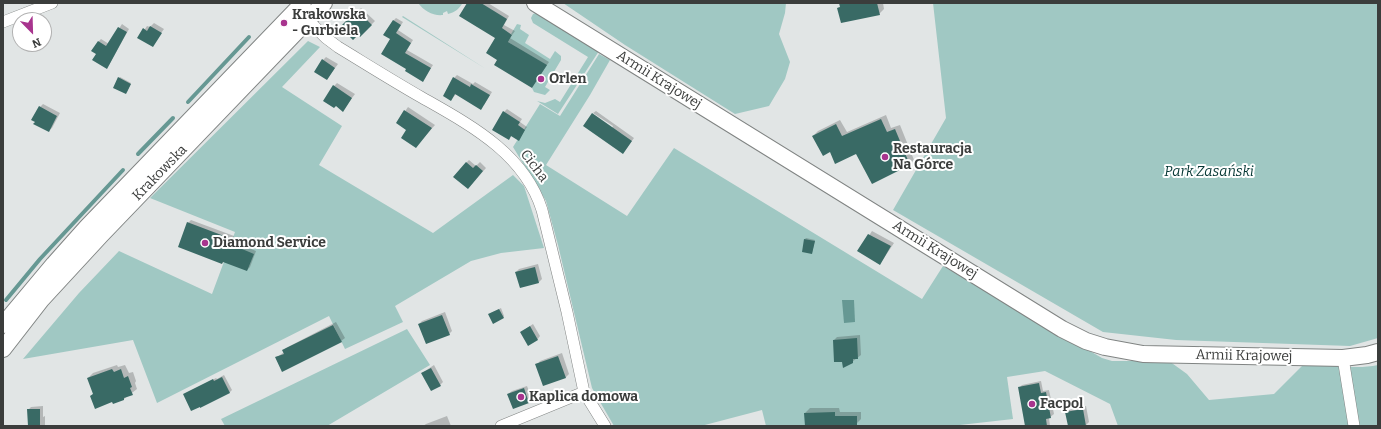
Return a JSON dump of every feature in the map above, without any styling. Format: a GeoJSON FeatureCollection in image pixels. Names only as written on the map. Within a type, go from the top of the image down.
{"type":"FeatureCollection","features":[{"type":"Feature","properties":{"kind":"street"},"geometry":{"type":"LineString","coordinates":[[3,22],[52,3]]}},
{"type":"Feature","properties":{"kind":"street","name":"Krakowska"},"geometry":{"type":"LineString","coordinates":[[3,325],[87,227],[304,3]]}},
{"type":"Feature","properties":{"kind":"street","name":"Krakowska"},"geometry":{"type":"LineString","coordinates":[[3,348],[41,300],[101,235],[324,3]]}},
{"type":"Feature","properties":{"kind":"street","name":"Armii Krajowej"},"geometry":{"type":"LineString","coordinates":[[535,3],[1062,329],[1086,342],[1142,354],[1343,358],[1378,352]]}},
{"type":"Feature","properties":{"kind":"street","name":"Cicha"},"geometry":{"type":"LineString","coordinates":[[308,19],[326,38],[338,47],[483,134],[507,154],[524,173],[538,196],[542,210],[567,312],[584,392],[605,426]]}},
{"type":"Feature","properties":{"kind":"street"},"geometry":{"type":"LineString","coordinates":[[1343,358],[1354,426]]}},
{"type":"Feature","properties":{"kind":"street"},"geometry":{"type":"LineString","coordinates":[[501,426],[584,392]]}},
{"type":"Feature","properties":{"kind":"green space"},"geometry":{"type":"Polygon","coordinates":[[[418,3],[462,4],[454,12],[448,14],[447,11],[443,13],[443,15],[436,15],[423,8],[418,3]]]}},
{"type":"Feature","properties":{"kind":"green space"},"geometry":{"type":"Polygon","coordinates":[[[563,3],[786,3],[785,13],[779,34],[790,62],[785,79],[769,106],[735,114],[625,45],[563,3]]]}},
{"type":"Feature","properties":{"kind":"green space","name":"Park Zasański"},"geometry":{"type":"Polygon","coordinates":[[[933,3],[1378,3],[1378,338],[1350,346],[1176,340],[1103,332],[893,210],[946,118],[933,3]]]}},
{"type":"Feature","properties":{"kind":"green space"},"geometry":{"type":"Polygon","coordinates":[[[536,13],[599,51],[558,114],[537,101],[545,103],[555,99],[560,102],[588,57],[533,23],[531,18],[533,14],[536,13]]]}},
{"type":"Feature","properties":{"kind":"green space"},"geometry":{"type":"Polygon","coordinates":[[[403,16],[486,69],[402,17],[403,16]]]}},
{"type":"Feature","properties":{"kind":"green space"},"geometry":{"type":"Polygon","coordinates":[[[517,24],[521,25],[520,29],[529,35],[525,43],[550,59],[555,51],[561,56],[561,60],[545,87],[550,90],[545,95],[534,92],[532,88],[546,65],[508,42],[517,24]]]}},
{"type":"Feature","properties":{"kind":"green space"},"geometry":{"type":"Polygon","coordinates":[[[308,41],[320,47],[282,87],[342,126],[319,165],[433,233],[513,175],[524,186],[544,248],[501,253],[471,261],[395,306],[403,322],[345,349],[329,316],[157,403],[133,340],[23,359],[79,293],[119,251],[212,294],[235,232],[150,198],[308,41]]]}},
{"type":"Feature","properties":{"kind":"green space"},"geometry":{"type":"Polygon","coordinates":[[[599,54],[610,60],[546,165],[627,216],[674,148],[922,299],[943,266],[1102,358],[1112,361],[1169,361],[1187,374],[1209,400],[1274,394],[1307,361],[1351,367],[1378,365],[1378,426],[1118,426],[1110,404],[1045,371],[1007,377],[1013,419],[951,426],[766,426],[762,410],[701,426],[614,426],[592,388],[546,201],[513,147],[540,104],[560,116],[599,54]]]}},
{"type":"Feature","properties":{"kind":"green space"},"geometry":{"type":"Polygon","coordinates":[[[407,329],[430,365],[327,426],[225,426],[221,419],[407,329]]]}},
{"type":"Feature","properties":{"kind":"shaded area"},"geometry":{"type":"Polygon","coordinates":[[[842,300],[854,300],[855,322],[844,323],[842,300]]]}},
{"type":"Feature","properties":{"kind":"building"},"geometry":{"type":"Polygon","coordinates":[[[467,3],[481,3],[507,19],[502,28],[512,35],[508,42],[547,65],[532,88],[494,65],[497,60],[486,53],[495,38],[459,16],[467,3]]]}},
{"type":"Feature","properties":{"kind":"building"},"geometry":{"type":"Polygon","coordinates":[[[839,3],[877,3],[880,15],[841,23],[837,8],[840,7],[839,3]]]}},
{"type":"Feature","properties":{"kind":"building"},"geometry":{"type":"Polygon","coordinates":[[[357,10],[372,25],[360,37],[358,35],[353,40],[340,27],[357,10]]]}},
{"type":"Feature","properties":{"kind":"building"},"geometry":{"type":"Polygon","coordinates":[[[393,20],[401,25],[396,33],[411,43],[405,53],[431,68],[423,82],[405,71],[406,69],[381,54],[390,39],[383,35],[393,20]]]}},
{"type":"Feature","properties":{"kind":"building"},"geometry":{"type":"Polygon","coordinates":[[[150,26],[162,33],[153,47],[137,38],[143,28],[147,31],[150,26]]]}},
{"type":"Feature","properties":{"kind":"building"},"geometry":{"type":"Polygon","coordinates":[[[118,27],[127,32],[107,69],[92,60],[96,54],[91,51],[98,41],[106,46],[118,27]]]}},
{"type":"Feature","properties":{"kind":"building"},"geometry":{"type":"Polygon","coordinates":[[[322,59],[335,68],[327,80],[314,72],[322,59]]]}},
{"type":"Feature","properties":{"kind":"building"},"geometry":{"type":"Polygon","coordinates":[[[118,77],[131,84],[126,94],[113,88],[118,77]]]}},
{"type":"Feature","properties":{"kind":"building"},"geometry":{"type":"Polygon","coordinates":[[[453,77],[470,87],[471,84],[490,95],[481,110],[455,94],[451,101],[443,96],[453,77]]]}},
{"type":"Feature","properties":{"kind":"building"},"geometry":{"type":"Polygon","coordinates":[[[333,85],[352,98],[343,112],[336,106],[334,108],[323,101],[333,85]]]}},
{"type":"Feature","properties":{"kind":"building"},"geometry":{"type":"Polygon","coordinates":[[[39,106],[57,116],[49,132],[33,124],[35,122],[31,120],[39,106]]]}},
{"type":"Feature","properties":{"kind":"building"},"geometry":{"type":"Polygon","coordinates":[[[404,110],[432,128],[416,148],[401,138],[406,130],[396,123],[404,110]]]}},
{"type":"Feature","properties":{"kind":"building"},"geometry":{"type":"Polygon","coordinates":[[[503,111],[520,122],[518,125],[525,130],[519,141],[511,136],[509,140],[492,130],[503,111]]]}},
{"type":"Feature","properties":{"kind":"building"},"geometry":{"type":"Polygon","coordinates":[[[592,113],[632,141],[623,154],[583,126],[592,113]]]}},
{"type":"Feature","properties":{"kind":"building"},"geometry":{"type":"Polygon","coordinates":[[[881,119],[887,132],[895,129],[910,165],[872,184],[856,154],[835,164],[830,152],[823,156],[812,136],[836,124],[842,136],[881,119]]]}},
{"type":"Feature","properties":{"kind":"building"},"geometry":{"type":"Polygon","coordinates":[[[466,162],[473,168],[476,165],[483,171],[468,189],[453,177],[466,162]]]}},
{"type":"Feature","properties":{"kind":"building","name":"Diamond Service"},"geometry":{"type":"Polygon","coordinates":[[[187,222],[232,239],[230,244],[254,254],[247,271],[223,262],[222,264],[178,247],[187,222]]]}},
{"type":"Feature","properties":{"kind":"building"},"geometry":{"type":"Polygon","coordinates":[[[868,234],[891,246],[880,265],[857,251],[868,234]]]}},
{"type":"Feature","properties":{"kind":"building"},"geometry":{"type":"Polygon","coordinates":[[[804,239],[815,241],[812,254],[802,252],[804,239]]]}},
{"type":"Feature","properties":{"kind":"building"},"geometry":{"type":"Polygon","coordinates":[[[535,267],[539,283],[520,288],[515,272],[535,267]]]}},
{"type":"Feature","properties":{"kind":"building"},"geometry":{"type":"Polygon","coordinates":[[[499,309],[504,318],[493,324],[488,314],[499,309]]]}},
{"type":"Feature","properties":{"kind":"building"},"geometry":{"type":"Polygon","coordinates":[[[442,315],[450,335],[426,344],[418,324],[442,315]]]}},
{"type":"Feature","properties":{"kind":"building"},"geometry":{"type":"Polygon","coordinates":[[[333,325],[342,342],[282,372],[275,357],[284,354],[282,350],[333,325]]]}},
{"type":"Feature","properties":{"kind":"building"},"geometry":{"type":"Polygon","coordinates":[[[530,326],[538,340],[528,346],[520,332],[530,326]]]}},
{"type":"Feature","properties":{"kind":"building"},"geometry":{"type":"Polygon","coordinates":[[[857,338],[858,359],[853,359],[853,363],[843,368],[842,362],[834,362],[833,340],[857,338]]]}},
{"type":"Feature","properties":{"kind":"building"},"geometry":{"type":"Polygon","coordinates":[[[558,356],[566,378],[543,386],[535,364],[558,356]]]}},
{"type":"Feature","properties":{"kind":"building"},"geometry":{"type":"Polygon","coordinates":[[[431,368],[441,386],[431,391],[421,373],[431,368]]]}},
{"type":"Feature","properties":{"kind":"building"},"geometry":{"type":"Polygon","coordinates":[[[112,369],[114,372],[121,369],[124,378],[128,376],[133,395],[124,398],[124,400],[113,404],[112,402],[95,409],[90,396],[93,394],[87,378],[112,369]]]}},
{"type":"Feature","properties":{"kind":"building"},"geometry":{"type":"Polygon","coordinates":[[[222,377],[230,393],[191,411],[183,394],[213,379],[214,381],[222,377]]]}},
{"type":"Feature","properties":{"kind":"building","name":"Facpol"},"geometry":{"type":"Polygon","coordinates":[[[1039,383],[1041,393],[1046,392],[1051,418],[1046,419],[1047,426],[1025,426],[1018,387],[1039,383]]]}},
{"type":"Feature","properties":{"kind":"building"},"geometry":{"type":"Polygon","coordinates":[[[524,388],[529,403],[513,409],[507,394],[524,388]]]}},
{"type":"Feature","properties":{"kind":"building"},"geometry":{"type":"Polygon","coordinates":[[[27,409],[40,409],[40,426],[28,426],[27,409]]]}},
{"type":"Feature","properties":{"kind":"building"},"geometry":{"type":"Polygon","coordinates":[[[1083,409],[1086,426],[1068,426],[1065,412],[1083,409]]]}},
{"type":"Feature","properties":{"kind":"building"},"geometry":{"type":"Polygon","coordinates":[[[835,412],[835,416],[857,416],[857,425],[805,426],[804,413],[835,412]]]}},
{"type":"Feature","properties":{"kind":"waterway"},"geometry":{"type":"LineString","coordinates":[[188,102],[249,37]]}},
{"type":"Feature","properties":{"kind":"waterway"},"geometry":{"type":"LineString","coordinates":[[138,154],[173,118]]}},
{"type":"Feature","properties":{"kind":"waterway"},"geometry":{"type":"LineString","coordinates":[[6,300],[40,259],[123,170]]}},
{"type":"Feature","properties":{"kind":"place","name":"Krakowska - Gurbiela"},"geometry":{"type":"Point","coordinates":[284,23]}},
{"type":"Feature","properties":{"kind":"place","name":"Orlen"},"geometry":{"type":"Point","coordinates":[541,79]}},
{"type":"Feature","properties":{"kind":"place","name":"Restauracja Na Górce"},"geometry":{"type":"Point","coordinates":[885,157]}},
{"type":"Feature","properties":{"kind":"place","name":"Diamond Service"},"geometry":{"type":"Point","coordinates":[205,243]}},
{"type":"Feature","properties":{"kind":"place","name":"Kaplica domowa"},"geometry":{"type":"Point","coordinates":[521,397]}},
{"type":"Feature","properties":{"kind":"place","name":"Facpol"},"geometry":{"type":"Point","coordinates":[1032,404]}}]}
